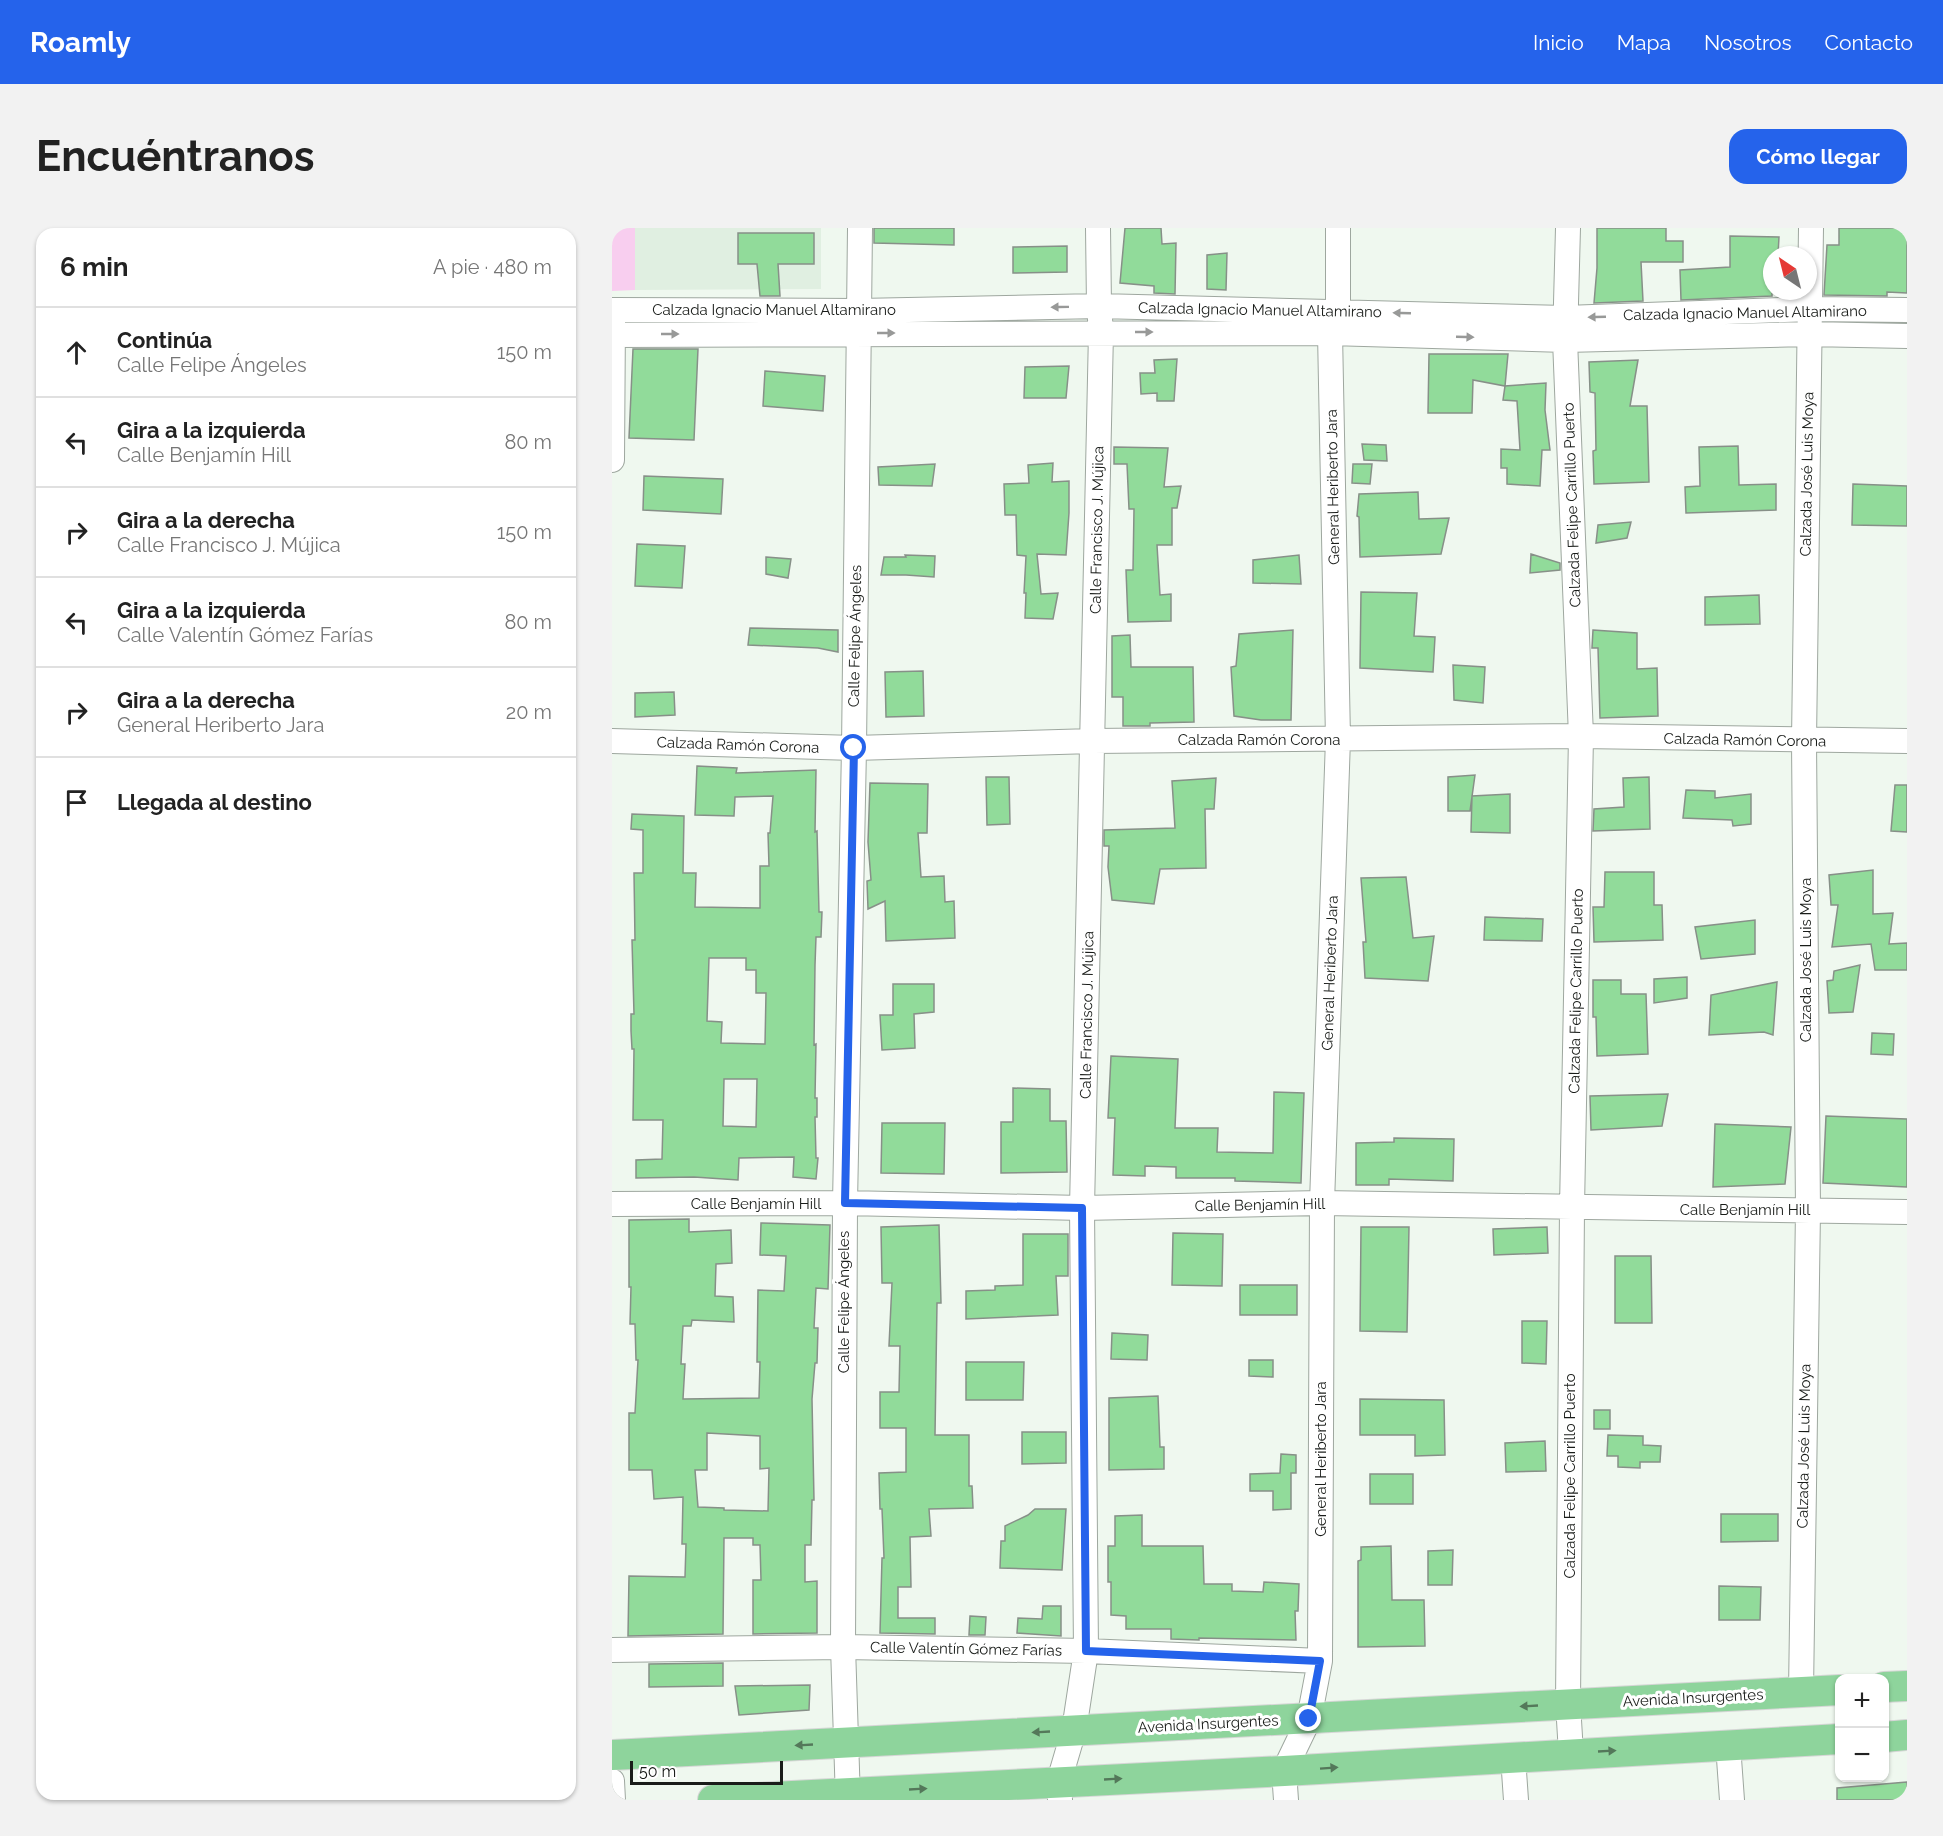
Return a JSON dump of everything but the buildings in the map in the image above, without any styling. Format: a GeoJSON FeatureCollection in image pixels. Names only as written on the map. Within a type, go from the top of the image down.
{"type":"FeatureCollection","features":[{"type":"Feature","properties":{"kind":"main road"},"geometry":{"type":"LineString","coordinates":[[1889,1687],[1907,1686]]}},
{"type":"Feature","properties":{"kind":"main road","name":"Avenida Insurgentes"},"geometry":{"type":"LineString","coordinates":[[612,1755],[1835,1690]]}},
{"type":"Feature","properties":{"kind":"main road"},"geometry":{"type":"LineString","coordinates":[[1889,1737],[1907,1735]]}},
{"type":"Feature","properties":{"kind":"main road"},"geometry":{"type":"LineString","coordinates":[[713,1800],[1285,1786],[1513,1757],[1835,1739]]}},
{"type":"Feature","properties":{"kind":"street","name":"Calle Felipe Ángeles"},"geometry":{"type":"LineString","coordinates":[[848,1796],[843,1647],[845,1203],[854,748],[860,228]]}},
{"type":"Feature","properties":{"kind":"street","name":"Calle Francisco J. Mújica"},"geometry":{"type":"LineString","coordinates":[[1060,1791],[1074,1731],[1086,1651],[1082,1208],[1101,332],[1098,228]]}},
{"type":"Feature","properties":{"kind":"street","name":"General Heriberto Jara"},"geometry":{"type":"LineString","coordinates":[[1285,1786],[1309,1719],[1320,1661],[1322,1203],[1338,739],[1334,322],[1338,228]]}},
{"type":"Feature","properties":{"kind":"street","name":"Calzada Felipe Carrillo Puerto"},"geometry":{"type":"LineString","coordinates":[[1568,228],[1566,329],[1581,736],[1572,1208],[1568,1704],[1571,1753]]}},
{"type":"Feature","properties":{"kind":"street","name":"Calzada José Luis Moya"},"geometry":{"type":"LineString","coordinates":[[1801,1692],[1808,1210],[1804,741],[1811,228]]}},
{"type":"Feature","properties":{"kind":"street","name":"Calzada Ignacio Manuel Altamirano"},"geometry":{"type":"LineString","coordinates":[[613,335],[1099,306],[1334,322],[1907,336]]}},
{"type":"Feature","properties":{"kind":"street","name":"Calzada Ignacio Manuel Altamirano"},"geometry":{"type":"LineString","coordinates":[[1566,329],[1810,309],[1907,310]]}},
{"type":"Feature","properties":{"kind":"street","name":"Calzada Ignacio Manuel Altamirano"},"geometry":{"type":"LineString","coordinates":[[612,310],[1101,332],[1334,322]]}},
{"type":"Feature","properties":{"kind":"street"},"geometry":{"type":"LineString","coordinates":[[612,310],[612,460]]}},
{"type":"Feature","properties":{"kind":"street","name":"Calzada Ramón Corona"},"geometry":{"type":"LineString","coordinates":[[612,741],[854,748],[1093,741],[1581,736],[1907,741]]}},
{"type":"Feature","properties":{"kind":"street","name":"Calle Benjamín Hill"},"geometry":{"type":"LineString","coordinates":[[612,1204],[845,1203],[1082,1208],[1322,1203],[1907,1212]]}},
{"type":"Feature","properties":{"kind":"street","name":"Calle Valentín Gómez Farías"},"geometry":{"type":"LineString","coordinates":[[612,1650],[843,1647],[1086,1651],[1320,1661]]}},
{"type":"Feature","properties":{"kind":"street"},"geometry":{"type":"LineString","coordinates":[[1728,1745],[1732,1800]]}},
{"type":"Feature","properties":{"kind":"street"},"geometry":{"type":"LineString","coordinates":[[1513,1757],[1516,1800]]}},
{"type":"Feature","properties":{"kind":"street"},"geometry":{"type":"LineString","coordinates":[[612,1781],[614,1800]]}},
{"type":"Feature","properties":{"kind":"shaded area"},"geometry":{"type":"Polygon","coordinates":[[[612,228],[635,228],[635,290],[612,291],[612,228]]]}},
{"type":"Feature","properties":{"kind":"shaded area"},"geometry":{"type":"Polygon","coordinates":[[[635,228],[821,228],[821,289],[635,290],[635,228]]]}},
{"type":"Feature","properties":{"kind":"route"},"geometry":{"type":"LineString","coordinates":[[854,748],[845,1203],[1082,1208],[1086,1651],[1320,1661],[1309,1719]]}}]}
